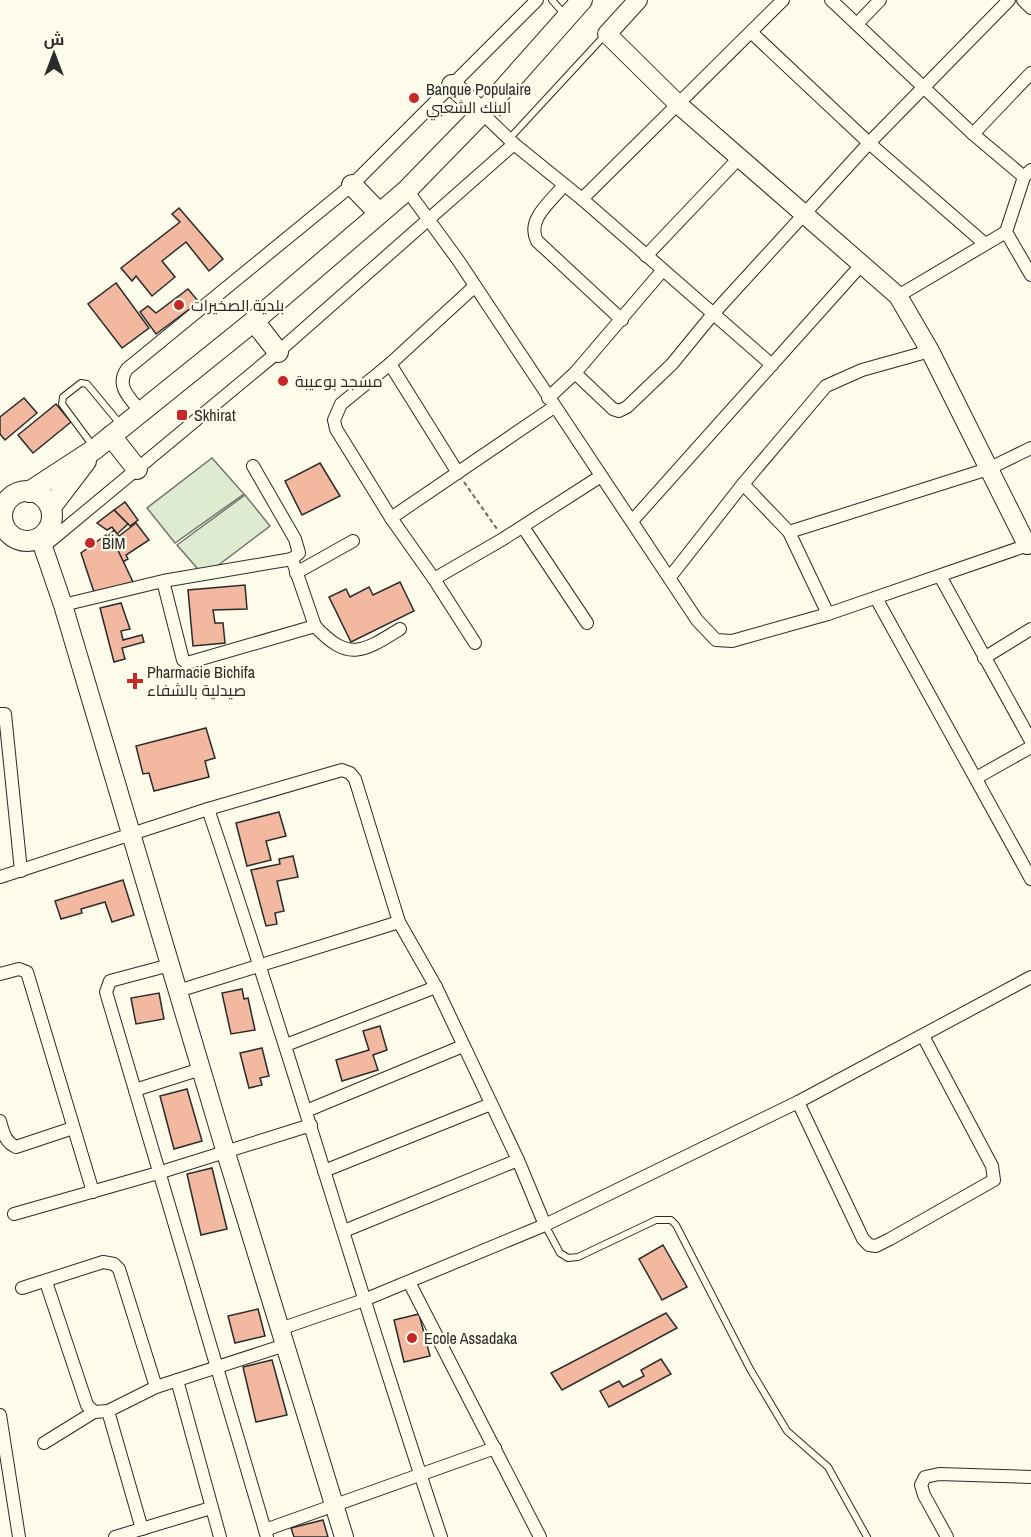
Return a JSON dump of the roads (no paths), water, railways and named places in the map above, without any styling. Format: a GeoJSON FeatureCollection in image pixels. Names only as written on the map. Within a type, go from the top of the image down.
{"type":"FeatureCollection","features":[{"type":"Feature","properties":{"kind":"main road"},"geometry":{"type":"LineString","coordinates":[[95,449],[51,507],[50,528],[41,543],[19,540],[2,527],[3,511],[9,499],[29,492],[95,449],[254,321],[407,190],[482,113],[582,0]]}},
{"type":"Feature","properties":{"kind":"main road"},"geometry":{"type":"LineString","coordinates":[[452,85],[482,113]]}},
{"type":"Feature","properties":{"kind":"main road"},"geometry":{"type":"LineString","coordinates":[[352,184],[380,213]]}},
{"type":"Feature","properties":{"kind":"main road"},"geometry":{"type":"LineString","coordinates":[[254,321],[278,352]]}},
{"type":"Feature","properties":{"kind":"main road"},"geometry":{"type":"LineString","coordinates":[[116,431],[137,469]]}},
{"type":"Feature","properties":{"kind":"main road"},"geometry":{"type":"LineString","coordinates":[[29,492],[42,496],[51,507]]}},
{"type":"Feature","properties":{"kind":"street"},"geometry":{"type":"LineString","coordinates":[[141,412],[124,390],[122,381],[127,369],[352,184],[537,0]]}},
{"type":"Feature","properties":{"kind":"street"},"geometry":{"type":"LineString","coordinates":[[407,190],[430,219],[703,627],[716,640],[732,640],[828,614],[1029,544],[988,469],[930,351],[898,296],[680,105],[607,34],[638,0]]}},
{"type":"Feature","properties":{"kind":"street"},"geometry":{"type":"LineString","coordinates":[[582,199],[680,105],[783,0]]}},
{"type":"Feature","properties":{"kind":"street"},"geometry":{"type":"LineString","coordinates":[[831,0],[973,134],[1028,174],[1006,232],[898,296]]}},
{"type":"Feature","properties":{"kind":"street"},"geometry":{"type":"LineString","coordinates":[[857,24],[880,0]]}},
{"type":"Feature","properties":{"kind":"street"},"geometry":{"type":"LineString","coordinates":[[575,373],[613,409],[619,411],[627,407],[672,364],[713,314],[869,143],[1009,0]]}},
{"type":"Feature","properties":{"kind":"street"},"geometry":{"type":"LineString","coordinates":[[1023,0],[1031,8]]}},
{"type":"Feature","properties":{"kind":"street"},"geometry":{"type":"LineString","coordinates":[[752,33],[869,143],[984,243]]}},
{"type":"Feature","properties":{"kind":"street"},"geometry":{"type":"LineString","coordinates":[[973,134],[1031,73]]}},
{"type":"Feature","properties":{"kind":"street"},"geometry":{"type":"LineString","coordinates":[[482,113],[511,142],[582,199],[772,365]]}},
{"type":"Feature","properties":{"kind":"street"},"geometry":{"type":"LineString","coordinates":[[344,1537],[130,835],[63,605],[41,543],[137,469],[278,352],[430,219],[511,142]]}},
{"type":"Feature","properties":{"kind":"street"},"geometry":{"type":"LineString","coordinates":[[646,256],[740,157]]}},
{"type":"Feature","properties":{"kind":"street"},"geometry":{"type":"LineString","coordinates":[[564,185],[534,221],[533,234],[537,241],[622,320]]}},
{"type":"Feature","properties":{"kind":"street"},"geometry":{"type":"LineString","coordinates":[[1006,232],[1031,275]]}},
{"type":"Feature","properties":{"kind":"street"},"geometry":{"type":"LineString","coordinates":[[633,520],[862,264]]}},
{"type":"Feature","properties":{"kind":"street"},"geometry":{"type":"LineString","coordinates":[[391,518],[458,473],[551,403],[662,271]]}},
{"type":"Feature","properties":{"kind":"street"},"geometry":{"type":"LineString","coordinates":[[475,286],[390,364],[341,404],[334,420],[336,429],[391,518],[475,643]]}},
{"type":"Feature","properties":{"kind":"street"},"geometry":{"type":"LineString","coordinates":[[670,577],[743,484],[826,387],[862,370],[930,351]]}},
{"type":"Feature","properties":{"kind":"street"},"geometry":{"type":"LineString","coordinates":[[390,364],[458,473]]}},
{"type":"Feature","properties":{"kind":"street"},"geometry":{"type":"LineString","coordinates":[[789,532],[988,469],[1031,448]]}},
{"type":"Feature","properties":{"kind":"street"},"geometry":{"type":"LineString","coordinates":[[63,605],[163,581],[292,560],[298,553],[295,539],[253,466]]}},
{"type":"Feature","properties":{"kind":"street"},"geometry":{"type":"LineString","coordinates":[[434,579],[523,527],[601,476]]}},
{"type":"Feature","properties":{"kind":"street"},"geometry":{"type":"LineString","coordinates":[[743,484],[789,532],[828,614]]}},
{"type":"Feature","properties":{"kind":"street"},"geometry":{"type":"LineString","coordinates":[[523,527],[587,622]]}},
{"type":"Feature","properties":{"kind":"street"},"geometry":{"type":"LineString","coordinates":[[296,573],[353,541]]}},
{"type":"Feature","properties":{"kind":"street"},"geometry":{"type":"LineString","coordinates":[[292,560],[315,626],[330,643],[352,651],[375,645],[400,629]]}},
{"type":"Feature","properties":{"kind":"street"},"geometry":{"type":"LineString","coordinates":[[940,576],[1031,741]]}},
{"type":"Feature","properties":{"kind":"street"},"geometry":{"type":"LineString","coordinates":[[163,581],[183,660],[188,663],[315,626]]}},
{"type":"Feature","properties":{"kind":"street"},"geometry":{"type":"LineString","coordinates":[[876,598],[1031,879]]}},
{"type":"Feature","properties":{"kind":"street"},"geometry":{"type":"LineString","coordinates":[[984,658],[1031,629]]}},
{"type":"Feature","properties":{"kind":"street"},"geometry":{"type":"LineString","coordinates":[[0,714],[5,714],[21,871]]}},
{"type":"Feature","properties":{"kind":"street"},"geometry":{"type":"LineString","coordinates":[[976,778],[1031,747]]}},
{"type":"Feature","properties":{"kind":"street"},"geometry":{"type":"LineString","coordinates":[[0,877],[303,779],[347,770],[355,779],[399,922],[436,987],[518,1160],[545,1225]]}},
{"type":"Feature","properties":{"kind":"street"},"geometry":{"type":"LineString","coordinates":[[208,809],[261,964],[364,1300],[441,1537]]}},
{"type":"Feature","properties":{"kind":"street"},"geometry":{"type":"LineString","coordinates":[[178,991],[399,922]]}},
{"type":"Feature","properties":{"kind":"street"},"geometry":{"type":"LineString","coordinates":[[170,965],[110,981],[106,987],[158,1173],[266,1533],[334,1504],[495,1448]]}},
{"type":"Feature","properties":{"kind":"street"},"geometry":{"type":"LineString","coordinates":[[0,974],[19,969],[27,972],[93,1192]]}},
{"type":"Feature","properties":{"kind":"street"},"geometry":{"type":"LineString","coordinates":[[44,1443],[94,1412],[108,1411],[156,1387],[217,1367],[364,1300],[545,1225],[798,1102],[1031,977]]}},
{"type":"Feature","properties":{"kind":"street"},"geometry":{"type":"LineString","coordinates":[[285,1044],[436,987]]}},
{"type":"Feature","properties":{"kind":"street"},"geometry":{"type":"LineString","coordinates":[[798,1102],[863,1239],[869,1245],[876,1246],[890,1239],[994,1180],[992,1166],[923,1036]]}},
{"type":"Feature","properties":{"kind":"street"},"geometry":{"type":"LineString","coordinates":[[306,1111],[464,1046]]}},
{"type":"Feature","properties":{"kind":"street"},"geometry":{"type":"LineString","coordinates":[[135,1090],[201,1069]]}},
{"type":"Feature","properties":{"kind":"street"},"geometry":{"type":"LineString","coordinates":[[324,1171],[490,1104]]}},
{"type":"Feature","properties":{"kind":"street"},"geometry":{"type":"LineString","coordinates":[[0,1121],[5,1137],[16,1147],[73,1128]]}},
{"type":"Feature","properties":{"kind":"street"},"geometry":{"type":"LineString","coordinates":[[14,1214],[226,1153],[311,1125]]}},
{"type":"Feature","properties":{"kind":"street"},"geometry":{"type":"LineString","coordinates":[[344,1231],[518,1160]]}},
{"type":"Feature","properties":{"kind":"street"},"geometry":{"type":"LineString","coordinates":[[22,1288],[103,1262],[114,1264],[119,1269],[156,1387]]}},
{"type":"Feature","properties":{"kind":"street"},"geometry":{"type":"LineString","coordinates":[[46,1281],[87,1405],[94,1412]]}},
{"type":"Feature","properties":{"kind":"street"},"geometry":{"type":"LineString","coordinates":[[410,1282],[540,1537]]}},
{"type":"Feature","properties":{"kind":"street"},"geometry":{"type":"LineString","coordinates":[[177,1380],[220,1537]]}},
{"type":"Feature","properties":{"kind":"street"},"geometry":{"type":"LineString","coordinates":[[108,1411],[142,1529]]}},
{"type":"Feature","properties":{"kind":"street"},"geometry":{"type":"LineString","coordinates":[[0,1415],[4,1463],[19,1537]]}},
{"type":"Feature","properties":{"kind":"street"},"geometry":{"type":"LineString","coordinates":[[947,1537],[924,1496],[921,1485],[926,1477],[939,1474],[1031,1477]]}},
{"type":"Feature","properties":{"kind":"street"},"geometry":{"type":"LineString","coordinates":[[115,1537],[211,1508]]}},
{"type":"Feature","properties":{"kind":"lane"},"geometry":{"type":"LineString","coordinates":[[552,0],[566,17]]}},
{"type":"Feature","properties":{"kind":"lane"},"geometry":{"type":"LineString","coordinates":[[511,142],[607,34]]}},
{"type":"Feature","properties":{"kind":"lane"},"geometry":{"type":"LineString","coordinates":[[95,449],[63,407],[63,397],[78,385],[87,384],[116,431]]}},
{"type":"Feature","properties":{"kind":"lane"},"geometry":{"type":"LineString","coordinates":[[545,1225],[560,1253],[568,1258],[578,1257],[656,1220],[671,1220],[676,1225],[750,1369],[786,1431],[828,1467],[867,1537]]}},
{"type":"Feature","properties":{"kind":"place","name":"Banque Populaire البنك الشعبي"},"geometry":{"type":"Point","coordinates":[414,98]}},
{"type":"Feature","properties":{"kind":"place","name":"بلدية الصخيرات"},"geometry":{"type":"Point","coordinates":[179,305]}},
{"type":"Feature","properties":{"kind":"place","name":"مسجد بوعيبة"},"geometry":{"type":"Point","coordinates":[283,381]}},
{"type":"Feature","properties":{"kind":"place","name":"Skhirat"},"geometry":{"type":"Point","coordinates":[182,415]}},
{"type":"Feature","properties":{"kind":"place","name":"BİM"},"geometry":{"type":"Point","coordinates":[90,543]}},
{"type":"Feature","properties":{"kind":"place","name":"Pharmacie Bichifa صيدلية بالشفاء"},"geometry":{"type":"Point","coordinates":[135,681]}},
{"type":"Feature","properties":{"kind":"place","name":"Ecole Assadaka"},"geometry":{"type":"Point","coordinates":[412,1338]}}]}
